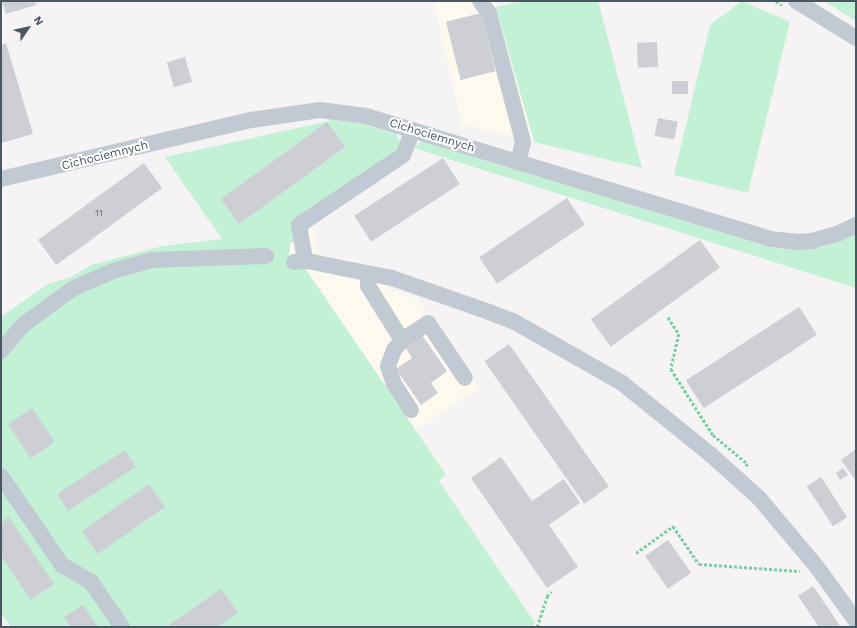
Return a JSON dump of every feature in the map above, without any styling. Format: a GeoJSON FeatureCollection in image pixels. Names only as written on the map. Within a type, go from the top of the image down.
{"type":"FeatureCollection","features":[{"type":"Feature","properties":{"kind":"street"},"geometry":{"type":"LineString","coordinates":[[480,1],[489,13],[523,142],[518,162]]}},
{"type":"Feature","properties":{"kind":"street"},"geometry":{"type":"LineString","coordinates":[[796,1],[856,38]]}},
{"type":"Feature","properties":{"kind":"street","name":"Cichociemnych"},"geometry":{"type":"LineString","coordinates":[[1,179],[251,120],[290,113],[320,110],[347,112],[413,130],[770,239],[798,242],[812,241],[838,234],[856,225]]}},
{"type":"Feature","properties":{"kind":"street"},"geometry":{"type":"LineString","coordinates":[[413,130],[403,155],[299,225],[302,248],[300,262],[397,279],[513,321],[622,383],[736,477],[759,498],[788,531],[856,620]]}},
{"type":"Feature","properties":{"kind":"street"},"geometry":{"type":"LineString","coordinates":[[1,351],[23,325],[72,289],[113,271],[152,260],[266,256]]}},
{"type":"Feature","properties":{"kind":"street"},"geometry":{"type":"LineString","coordinates":[[368,274],[368,286],[402,340]]}},
{"type":"Feature","properties":{"kind":"street"},"geometry":{"type":"LineString","coordinates":[[411,410],[394,384],[388,366],[394,350],[402,340],[428,323],[465,378]]}},
{"type":"Feature","properties":{"kind":"street"},"geometry":{"type":"LineString","coordinates":[[1,476],[62,565],[91,582],[122,627]]}},
{"type":"Feature","properties":{"kind":"path"},"geometry":{"type":"LineString","coordinates":[[668,317],[679,334],[671,370],[713,435],[748,464],[736,477]]}},
{"type":"Feature","properties":{"kind":"path"},"geometry":{"type":"LineString","coordinates":[[636,553],[673,526],[699,564],[803,571]]}},
{"type":"Feature","properties":{"kind":"path"},"geometry":{"type":"LineString","coordinates":[[537,627],[547,596],[551,592]]}},
{"type":"Feature","properties":{"kind":"shaded area"},"geometry":{"type":"Polygon","coordinates":[[[433,1],[494,1],[534,142],[462,125],[433,1]]]}},
{"type":"Feature","properties":{"kind":"shaded area"},"geometry":{"type":"Polygon","coordinates":[[[316,226],[315,254],[357,261],[394,271],[389,290],[417,298],[479,388],[416,431],[305,268],[288,267],[290,243],[316,226]]]}},
{"type":"Feature","properties":{"kind":"green space"},"geometry":{"type":"Polygon","coordinates":[[[522,1],[598,1],[642,168],[534,142],[496,7],[522,1]]]}},
{"type":"Feature","properties":{"kind":"green space"},"geometry":{"type":"Polygon","coordinates":[[[742,1],[790,22],[748,193],[674,175],[710,25],[742,1]]]}},
{"type":"Feature","properties":{"kind":"green space"},"geometry":{"type":"Polygon","coordinates":[[[824,1],[853,1],[856,5],[856,21],[824,1]]]}},
{"type":"Feature","properties":{"kind":"green space"},"geometry":{"type":"Polygon","coordinates":[[[327,119],[363,124],[397,134],[400,144],[394,153],[295,220],[296,240],[290,244],[288,267],[305,268],[446,475],[439,481],[535,623],[533,627],[11,627],[1,614],[1,317],[48,284],[71,277],[91,265],[163,246],[222,239],[165,157],[330,121],[327,119]]]}},
{"type":"Feature","properties":{"kind":"green space"},"geometry":{"type":"Polygon","coordinates":[[[421,141],[772,248],[799,250],[820,248],[856,233],[856,288],[414,148],[421,141]]]}},
{"type":"Feature","properties":{"kind":"building"},"geometry":{"type":"Polygon","coordinates":[[[2,1],[35,1],[36,5],[6,14],[2,1]]]}},
{"type":"Feature","properties":{"kind":"building"},"geometry":{"type":"Polygon","coordinates":[[[481,13],[496,71],[461,80],[446,22],[481,13]]]}},
{"type":"Feature","properties":{"kind":"building"},"geometry":{"type":"Polygon","coordinates":[[[657,42],[658,67],[638,68],[637,43],[657,42]]]}},
{"type":"Feature","properties":{"kind":"building"},"geometry":{"type":"Polygon","coordinates":[[[6,43],[33,134],[1,143],[1,45],[6,43]]]}},
{"type":"Feature","properties":{"kind":"building"},"geometry":{"type":"Polygon","coordinates":[[[185,57],[192,82],[174,87],[167,62],[185,57]]]}},
{"type":"Feature","properties":{"kind":"building"},"geometry":{"type":"Polygon","coordinates":[[[672,81],[688,81],[688,94],[672,94],[672,81]]]}},
{"type":"Feature","properties":{"kind":"building"},"geometry":{"type":"Polygon","coordinates":[[[658,118],[678,122],[674,139],[655,136],[658,118]]]}},
{"type":"Feature","properties":{"kind":"building"},"geometry":{"type":"Polygon","coordinates":[[[327,122],[345,147],[239,224],[221,199],[327,122]]]}},
{"type":"Feature","properties":{"kind":"building"},"geometry":{"type":"Polygon","coordinates":[[[443,158],[460,184],[371,242],[354,216],[443,158]]]}},
{"type":"Feature","properties":{"kind":"building"},"geometry":{"type":"Polygon","coordinates":[[[144,163],[162,188],[56,265],[38,240],[144,163]]]}},
{"type":"Feature","properties":{"kind":"building"},"geometry":{"type":"Polygon","coordinates":[[[567,198],[585,225],[497,284],[479,257],[567,198]]]}},
{"type":"Feature","properties":{"kind":"building"},"geometry":{"type":"Polygon","coordinates":[[[700,240],[720,268],[611,347],[591,319],[700,240]]]}},
{"type":"Feature","properties":{"kind":"building"},"geometry":{"type":"Polygon","coordinates":[[[799,307],[817,335],[704,408],[686,381],[799,307]]]}},
{"type":"Feature","properties":{"kind":"building"},"geometry":{"type":"Polygon","coordinates":[[[422,335],[447,371],[431,383],[438,393],[421,405],[396,369],[412,358],[405,347],[422,335]]]}},
{"type":"Feature","properties":{"kind":"building"},"geometry":{"type":"Polygon","coordinates":[[[509,344],[609,487],[584,504],[484,361],[509,344]]]}},
{"type":"Feature","properties":{"kind":"building"},"geometry":{"type":"Polygon","coordinates":[[[32,408],[55,442],[31,458],[8,424],[32,408]]]}},
{"type":"Feature","properties":{"kind":"building"},"geometry":{"type":"Polygon","coordinates":[[[856,449],[856,481],[841,460],[856,449]]]}},
{"type":"Feature","properties":{"kind":"building"},"geometry":{"type":"Polygon","coordinates":[[[125,450],[136,467],[68,511],[57,494],[125,450]]]}},
{"type":"Feature","properties":{"kind":"building"},"geometry":{"type":"Polygon","coordinates":[[[501,457],[532,501],[564,479],[580,503],[549,525],[578,567],[547,588],[471,478],[501,457]]]}},
{"type":"Feature","properties":{"kind":"building"},"geometry":{"type":"Polygon","coordinates":[[[843,468],[848,475],[840,480],[836,473],[843,468]]]}},
{"type":"Feature","properties":{"kind":"building"},"geometry":{"type":"Polygon","coordinates":[[[821,477],[847,517],[833,527],[807,486],[821,477]]]}},
{"type":"Feature","properties":{"kind":"building"},"geometry":{"type":"Polygon","coordinates":[[[149,484],[165,507],[98,554],[82,531],[149,484]]]}},
{"type":"Feature","properties":{"kind":"building"},"geometry":{"type":"Polygon","coordinates":[[[9,517],[54,584],[31,600],[1,556],[1,523],[9,517]]]}},
{"type":"Feature","properties":{"kind":"building"},"geometry":{"type":"Polygon","coordinates":[[[668,540],[691,573],[668,589],[645,556],[668,540]]]}},
{"type":"Feature","properties":{"kind":"building"},"geometry":{"type":"Polygon","coordinates":[[[813,586],[841,627],[819,627],[798,596],[813,586]]]}},
{"type":"Feature","properties":{"kind":"building"},"geometry":{"type":"Polygon","coordinates":[[[221,589],[238,613],[217,627],[166,627],[221,589]]]}},
{"type":"Feature","properties":{"kind":"building"},"geometry":{"type":"Polygon","coordinates":[[[83,605],[98,627],[71,627],[64,617],[83,605]]]}}]}
